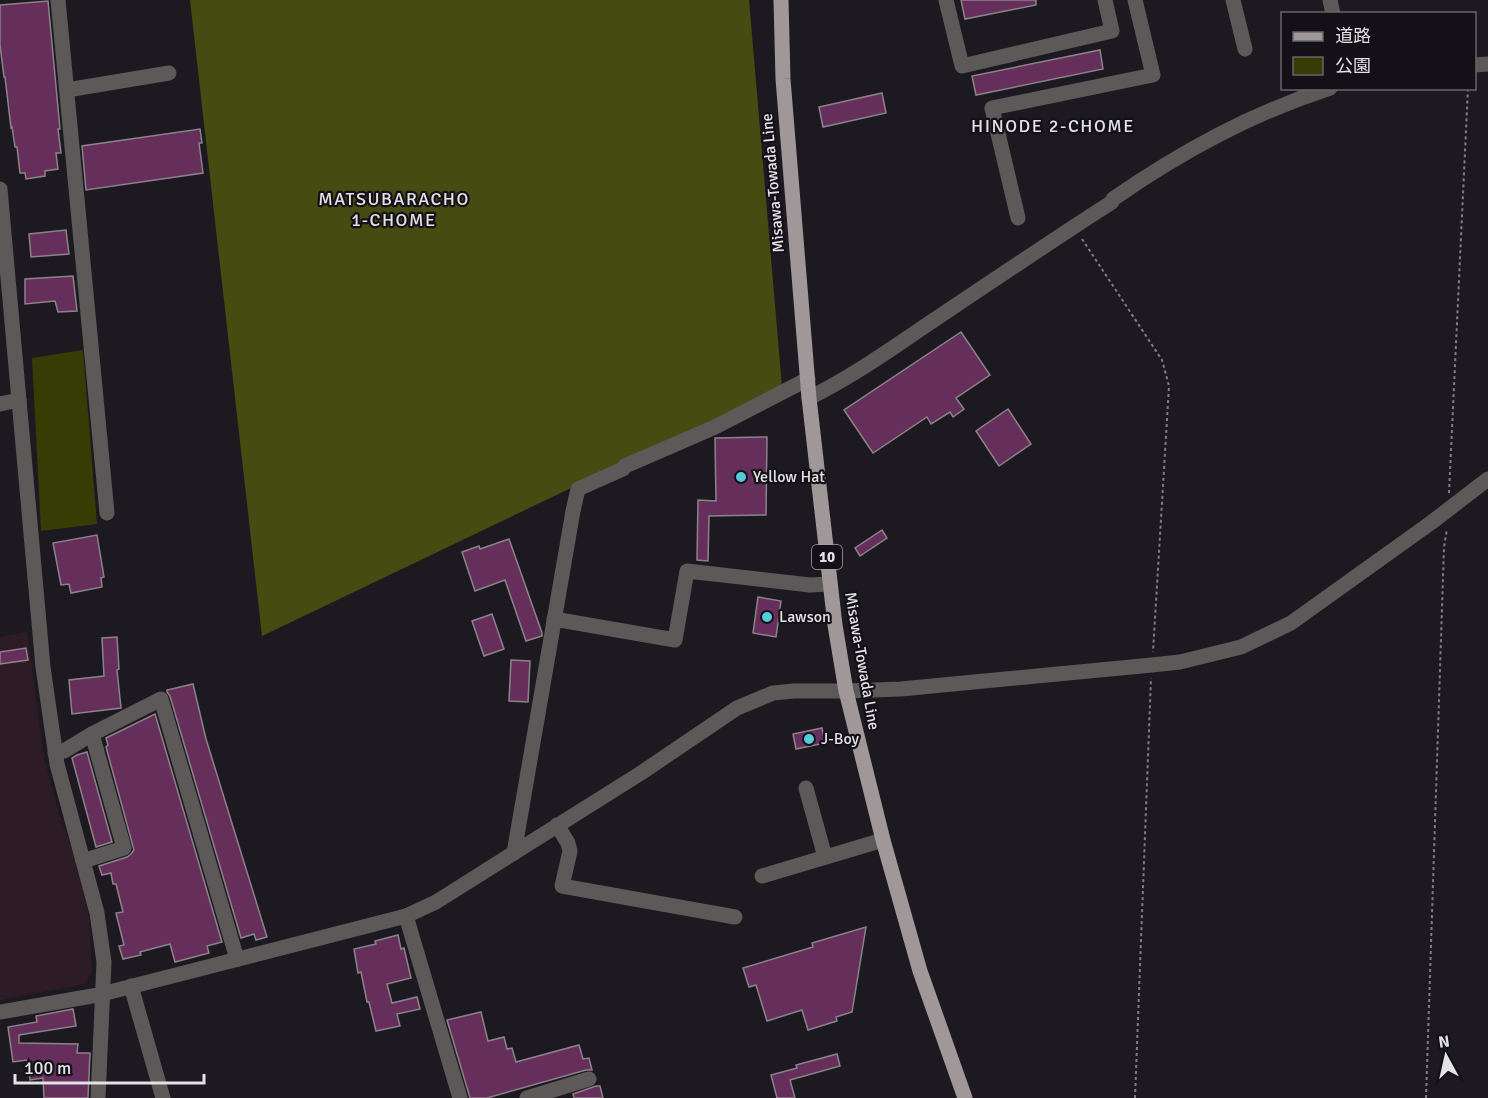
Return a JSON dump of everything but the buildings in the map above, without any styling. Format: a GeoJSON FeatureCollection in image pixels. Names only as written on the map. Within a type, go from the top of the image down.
{"type":"FeatureCollection","features":[{"type":"Feature","properties":{"kind":"main road","name":"Misawa-Towada Line"},"geometry":{"type":"LineString","coordinates":[[781,0],[783,79],[807,379],[835,625],[846,691],[883,840],[920,971],[965,1098]]}},
{"type":"Feature","properties":{"kind":"street"},"geometry":{"type":"LineString","coordinates":[[58,0],[106,513]]}},
{"type":"Feature","properties":{"kind":"street"},"geometry":{"type":"LineString","coordinates":[[946,0],[962,66],[1112,31],[1105,0]]}},
{"type":"Feature","properties":{"kind":"street"},"geometry":{"type":"LineString","coordinates":[[1018,218],[992,108],[1153,75],[1136,0]]}},
{"type":"Feature","properties":{"kind":"street"},"geometry":{"type":"LineString","coordinates":[[1233,0],[1245,49]]}},
{"type":"Feature","properties":{"kind":"street"},"geometry":{"type":"LineString","coordinates":[[67,90],[169,73]]}},
{"type":"Feature","properties":{"kind":"street"},"geometry":{"type":"LineString","coordinates":[[809,398],[830,388],[908,337],[1112,202],[1154,171],[1210,138],[1251,118],[1324,90]]}},
{"type":"Feature","properties":{"kind":"street"},"geometry":{"type":"LineString","coordinates":[[0,189],[7,336],[20,400],[43,667],[57,764],[99,923],[104,962],[98,1098]]}},
{"type":"Feature","properties":{"kind":"street"},"geometry":{"type":"LineString","coordinates":[[514,852],[578,489],[715,427],[807,379]]}},
{"type":"Feature","properties":{"kind":"street"},"geometry":{"type":"LineString","coordinates":[[0,404],[20,400]]}},
{"type":"Feature","properties":{"kind":"street"},"geometry":{"type":"LineString","coordinates":[[0,1012],[98,995],[406,916],[436,902],[641,773],[737,708],[773,693],[901,689],[1180,662],[1241,647],[1291,623],[1488,479]]}},
{"type":"Feature","properties":{"kind":"street"},"geometry":{"type":"LineString","coordinates":[[554,619],[675,640],[687,571],[810,585],[830,584]]}},
{"type":"Feature","properties":{"kind":"street"},"geometry":{"type":"LineString","coordinates":[[56,753],[64,751],[161,699],[237,959]]}},
{"type":"Feature","properties":{"kind":"street"},"geometry":{"type":"LineString","coordinates":[[83,861],[124,848],[92,734]]}},
{"type":"Feature","properties":{"kind":"street"},"geometry":{"type":"LineString","coordinates":[[806,788],[825,857]]}},
{"type":"Feature","properties":{"kind":"street"},"geometry":{"type":"LineString","coordinates":[[557,825],[570,851],[562,886],[735,917]]}},
{"type":"Feature","properties":{"kind":"street"},"geometry":{"type":"LineString","coordinates":[[762,876],[883,840]]}},
{"type":"Feature","properties":{"kind":"street"},"geometry":{"type":"LineString","coordinates":[[406,916],[460,1098]]}},
{"type":"Feature","properties":{"kind":"street"},"geometry":{"type":"LineString","coordinates":[[131,986],[163,1098]]}},
{"type":"Feature","properties":{"kind":"street"},"geometry":{"type":"LineString","coordinates":[[527,1098],[589,1079]]}},
{"type":"Feature","properties":{"kind":"path"},"geometry":{"type":"LineString","coordinates":[[1426,1098],[1444,559],[1468,90]]}},
{"type":"Feature","properties":{"kind":"shaded area"},"geometry":{"type":"Polygon","coordinates":[[[27,632],[44,757],[59,814],[81,873],[89,917],[92,972],[85,984],[0,1000],[0,637],[27,632]]]}},
{"type":"Feature","properties":{"kind":"green space"},"geometry":{"type":"Polygon","coordinates":[[[190,0],[749,0],[782,387],[262,636],[190,0]]]}},
{"type":"Feature","properties":{"kind":"green space"},"geometry":{"type":"Polygon","coordinates":[[[83,350],[97,524],[41,531],[32,358],[83,350]]]}},
{"type":"Feature","properties":{"kind":"place","name":"Yellow Hat"},"geometry":{"type":"Point","coordinates":[741,477]}},
{"type":"Feature","properties":{"kind":"place","name":"Lawson"},"geometry":{"type":"Point","coordinates":[767,617]}},
{"type":"Feature","properties":{"kind":"place","name":"J-Boy"},"geometry":{"type":"Point","coordinates":[809,739]}},
{"type":"Feature","properties":{"kind":"district","name":"HINODE 2-CHOME"},"geometry":{"type":"Point","coordinates":[1053,126]}},
{"type":"Feature","properties":{"kind":"district","name":"MATSUBARACHO 1-CHOME"},"geometry":{"type":"Point","coordinates":[394,209]}}]}
